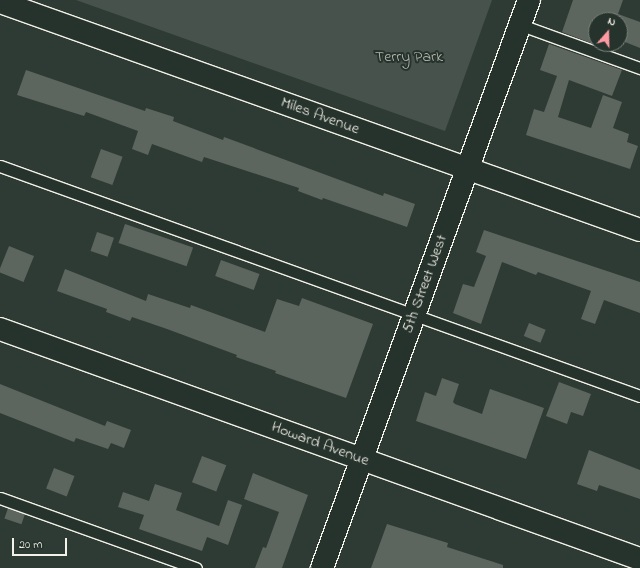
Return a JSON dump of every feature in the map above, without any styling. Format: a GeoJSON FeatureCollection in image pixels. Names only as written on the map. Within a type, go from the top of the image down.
{"type":"FeatureCollection","features":[{"type":"Feature","properties":{"kind":"street","name":"5th Street West"},"geometry":{"type":"LineString","coordinates":[[322,568],[467,168],[530,0]]}},
{"type":"Feature","properties":{"kind":"street","name":"Miles Avenue"},"geometry":{"type":"LineString","coordinates":[[0,2],[640,230]]}},
{"type":"Feature","properties":{"kind":"street","name":"Howard Avenue"},"geometry":{"type":"LineString","coordinates":[[0,329],[640,559]]}},
{"type":"Feature","properties":{"kind":"lane"},"geometry":{"type":"LineString","coordinates":[[521,25],[640,68]]}},
{"type":"Feature","properties":{"kind":"lane"},"geometry":{"type":"LineString","coordinates":[[0,166],[414,313],[640,396]]}},
{"type":"Feature","properties":{"kind":"lane"},"geometry":{"type":"LineString","coordinates":[[0,498],[196,568]]}},
{"type":"Feature","properties":{"kind":"green space","name":"Terry Park"},"geometry":{"type":"Polygon","coordinates":[[[76,0],[492,0],[445,131],[76,0]]]}},
{"type":"Feature","properties":{"kind":"building"},"geometry":{"type":"Polygon","coordinates":[[[573,0],[623,0],[619,12],[588,12],[588,42],[562,32],[573,0]]]}},
{"type":"Feature","properties":{"kind":"building"},"geometry":{"type":"Polygon","coordinates":[[[628,18],[640,22],[640,48],[628,43],[628,18]]]}},
{"type":"Feature","properties":{"kind":"building"},"geometry":{"type":"Polygon","coordinates":[[[549,44],[622,70],[612,96],[569,80],[558,117],[591,128],[603,95],[622,102],[613,128],[629,134],[627,142],[638,146],[630,169],[526,135],[534,109],[544,112],[557,76],[540,70],[549,44]]]}},
{"type":"Feature","properties":{"kind":"building"},"geometry":{"type":"Polygon","coordinates":[[[26,70],[145,111],[146,108],[174,117],[173,121],[223,140],[224,137],[383,196],[384,193],[415,204],[407,227],[323,198],[322,200],[298,191],[299,188],[204,157],[202,162],[152,144],[148,155],[132,149],[138,131],[86,112],[84,116],[17,95],[26,70]]]}},
{"type":"Feature","properties":{"kind":"building"},"geometry":{"type":"Polygon","coordinates":[[[101,149],[123,157],[112,185],[91,177],[101,149]]]}},
{"type":"Feature","properties":{"kind":"building"},"geometry":{"type":"Polygon","coordinates":[[[125,224],[193,247],[187,266],[118,243],[125,224]]]}},
{"type":"Feature","properties":{"kind":"building"},"geometry":{"type":"Polygon","coordinates":[[[484,230],[640,282],[640,313],[604,300],[595,324],[581,319],[591,291],[538,272],[536,275],[502,262],[481,324],[453,313],[463,284],[474,287],[486,256],[476,252],[484,230]]]}},
{"type":"Feature","properties":{"kind":"building"},"geometry":{"type":"Polygon","coordinates":[[[97,232],[114,238],[108,257],[90,251],[97,232]]]}},
{"type":"Feature","properties":{"kind":"building"},"geometry":{"type":"Polygon","coordinates":[[[9,246],[34,256],[24,282],[0,273],[0,268],[9,246]]]}},
{"type":"Feature","properties":{"kind":"building"},"geometry":{"type":"Polygon","coordinates":[[[221,260],[260,274],[254,290],[215,276],[221,260]]]}},
{"type":"Feature","properties":{"kind":"building"},"geometry":{"type":"Polygon","coordinates":[[[65,269],[146,301],[148,294],[190,308],[191,305],[265,332],[277,299],[299,306],[302,298],[373,324],[346,398],[275,373],[276,371],[236,357],[237,355],[167,329],[132,317],[130,321],[106,312],[107,309],[57,291],[65,269]]]}},
{"type":"Feature","properties":{"kind":"building"},"geometry":{"type":"Polygon","coordinates":[[[529,323],[546,330],[540,343],[524,336],[529,323]]]}},
{"type":"Feature","properties":{"kind":"building"},"geometry":{"type":"Polygon","coordinates":[[[442,378],[459,384],[453,402],[455,404],[482,414],[490,389],[544,408],[526,459],[416,421],[425,392],[436,396],[442,378]]]}},
{"type":"Feature","properties":{"kind":"building"},"geometry":{"type":"Polygon","coordinates":[[[559,382],[591,394],[583,416],[571,412],[567,424],[546,416],[559,382]]]}},
{"type":"Feature","properties":{"kind":"building"},"geometry":{"type":"Polygon","coordinates":[[[0,384],[105,426],[107,421],[131,430],[124,448],[111,443],[108,449],[76,438],[74,442],[0,413],[0,384]]]}},
{"type":"Feature","properties":{"kind":"building"},"geometry":{"type":"Polygon","coordinates":[[[589,450],[640,470],[640,499],[599,485],[597,491],[577,484],[589,450]]]}},
{"type":"Feature","properties":{"kind":"building"},"geometry":{"type":"Polygon","coordinates":[[[202,456],[226,465],[216,491],[192,482],[202,456]]]}},
{"type":"Feature","properties":{"kind":"building"},"geometry":{"type":"Polygon","coordinates":[[[54,468],[75,476],[67,496],[46,489],[54,468]]]}},
{"type":"Feature","properties":{"kind":"building"},"geometry":{"type":"Polygon","coordinates":[[[253,473],[308,495],[282,568],[255,568],[263,547],[266,548],[279,512],[244,499],[253,473]]]}},
{"type":"Feature","properties":{"kind":"building"},"geometry":{"type":"Polygon","coordinates":[[[155,484],[182,493],[176,510],[219,526],[228,500],[242,505],[228,545],[207,537],[202,551],[139,529],[144,515],[118,507],[123,492],[149,501],[155,484]]]}},
{"type":"Feature","properties":{"kind":"building"},"geometry":{"type":"Polygon","coordinates":[[[8,508],[25,514],[21,524],[4,518],[8,508]]]}},
{"type":"Feature","properties":{"kind":"building"},"geometry":{"type":"Polygon","coordinates":[[[387,524],[448,543],[447,547],[503,565],[503,568],[371,568],[387,524]]]}}]}
